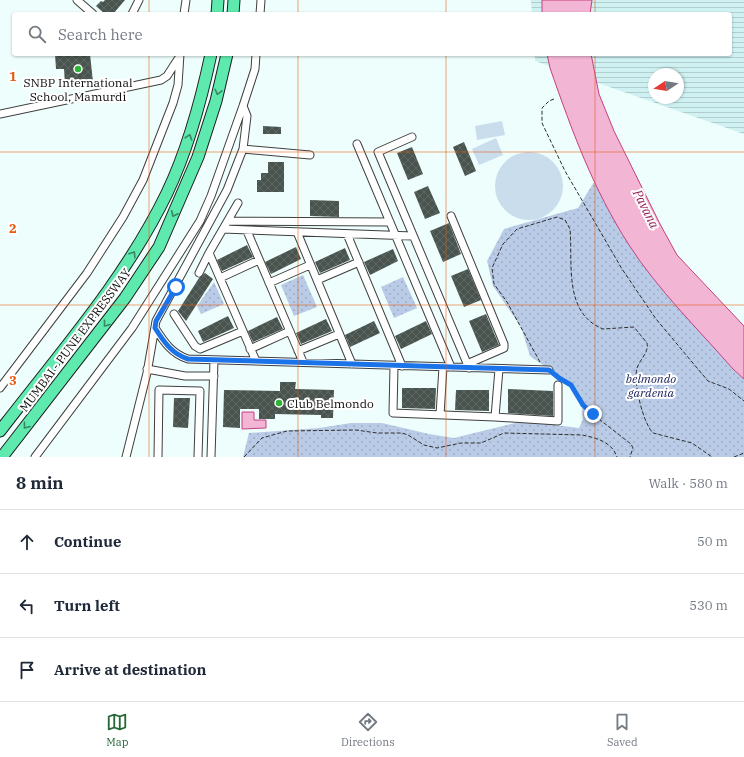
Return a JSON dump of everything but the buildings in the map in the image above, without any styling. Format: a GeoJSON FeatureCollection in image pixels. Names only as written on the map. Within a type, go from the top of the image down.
{"type":"FeatureCollection","features":[{"type":"Feature","properties":{"kind":"highway"},"geometry":{"type":"LineString","coordinates":[[217,12],[218,0]]}},
{"type":"Feature","properties":{"kind":"highway"},"geometry":{"type":"LineString","coordinates":[[233,12],[234,0]]}},
{"type":"Feature","properties":{"kind":"highway","name":"MUMBAI - PUNE EXPRESSWAY"},"geometry":{"type":"LineString","coordinates":[[0,430],[111,288],[143,238],[167,192],[184,150],[202,97],[211,56]]}},
{"type":"Feature","properties":{"kind":"highway","name":"MUMBAI - PUNE EXPRESSWAY"},"geometry":{"type":"LineString","coordinates":[[2,457],[126,298],[159,247],[198,157],[216,101],[227,56]]}},
{"type":"Feature","properties":{"kind":"street"},"geometry":{"type":"LineString","coordinates":[[77,0],[91,12]]}},
{"type":"Feature","properties":{"kind":"street"},"geometry":{"type":"LineString","coordinates":[[184,12],[186,0]]}},
{"type":"Feature","properties":{"kind":"street"},"geometry":{"type":"LineString","coordinates":[[260,12],[261,0]]}},
{"type":"Feature","properties":{"kind":"street"},"geometry":{"type":"LineString","coordinates":[[133,12],[136,2]]}},
{"type":"Feature","properties":{"kind":"street"},"geometry":{"type":"LineString","coordinates":[[0,114],[160,80],[168,76],[179,56]]}},
{"type":"Feature","properties":{"kind":"street"},"geometry":{"type":"LineString","coordinates":[[0,388],[87,273],[123,217],[143,180],[173,103],[178,85],[180,56]]}},
{"type":"Feature","properties":{"kind":"street"},"geometry":{"type":"LineString","coordinates":[[35,457],[132,328],[186,245],[212,196],[255,69],[256,56]]}},
{"type":"Feature","properties":{"kind":"street"},"geometry":{"type":"LineString","coordinates":[[126,457],[147,369],[156,321],[218,210],[243,149],[248,116],[243,106]]}},
{"type":"Feature","properties":{"kind":"street"},"geometry":{"type":"LineString","coordinates":[[412,138],[378,152],[468,366]]}},
{"type":"Feature","properties":{"kind":"street"},"geometry":{"type":"LineString","coordinates":[[357,144],[451,367]]}},
{"type":"Feature","properties":{"kind":"street"},"geometry":{"type":"LineString","coordinates":[[243,149],[310,155]]}},
{"type":"Feature","properties":{"kind":"street"},"geometry":{"type":"LineString","coordinates":[[200,273],[209,253],[238,203]]}},
{"type":"Feature","properties":{"kind":"street"},"geometry":{"type":"LineString","coordinates":[[451,216],[504,344],[504,348],[468,366]]}},
{"type":"Feature","properties":{"kind":"street"},"geometry":{"type":"LineString","coordinates":[[228,221],[390,222]]}},
{"type":"Feature","properties":{"kind":"street"},"geometry":{"type":"LineString","coordinates":[[223,229],[413,236]]}},
{"type":"Feature","properties":{"kind":"street"},"geometry":{"type":"LineString","coordinates":[[247,231],[303,362]]}},
{"type":"Feature","properties":{"kind":"street"},"geometry":{"type":"LineString","coordinates":[[297,232],[352,364]]}},
{"type":"Feature","properties":{"kind":"street"},"geometry":{"type":"LineString","coordinates":[[347,234],[402,366]]}},
{"type":"Feature","properties":{"kind":"street"},"geometry":{"type":"LineString","coordinates":[[209,253],[256,361]]}},
{"type":"Feature","properties":{"kind":"street"},"geometry":{"type":"LineString","coordinates":[[220,278],[259,260]]}},
{"type":"Feature","properties":{"kind":"street"},"geometry":{"type":"LineString","coordinates":[[317,280],[358,262]]}},
{"type":"Feature","properties":{"kind":"street"},"geometry":{"type":"LineString","coordinates":[[269,283],[310,265]]}},
{"type":"Feature","properties":{"kind":"street"},"geometry":{"type":"LineString","coordinates":[[174,314],[195,346],[200,349],[243,330]]}},
{"type":"Feature","properties":{"kind":"street"},"geometry":{"type":"LineString","coordinates":[[155,328],[164,342],[178,356],[188,359],[394,366],[468,366],[499,369],[549,370]]}},
{"type":"Feature","properties":{"kind":"street"},"geometry":{"type":"LineString","coordinates":[[250,349],[290,331]]}},
{"type":"Feature","properties":{"kind":"street"},"geometry":{"type":"LineString","coordinates":[[298,351],[340,334]]}},
{"type":"Feature","properties":{"kind":"street"},"geometry":{"type":"LineString","coordinates":[[211,457],[214,360]]}},
{"type":"Feature","properties":{"kind":"street"},"geometry":{"type":"LineString","coordinates":[[394,366],[393,413],[558,421],[558,385]]}},
{"type":"Feature","properties":{"kind":"street"},"geometry":{"type":"LineString","coordinates":[[440,415],[443,367]]}},
{"type":"Feature","properties":{"kind":"street"},"geometry":{"type":"LineString","coordinates":[[147,369],[185,376],[214,376]]}},
{"type":"Feature","properties":{"kind":"street"},"geometry":{"type":"LineString","coordinates":[[495,417],[499,369]]}},
{"type":"Feature","properties":{"kind":"street"},"geometry":{"type":"LineString","coordinates":[[158,457],[159,390],[200,391],[198,457]]}},
{"type":"Feature","properties":{"kind":"path"},"geometry":{"type":"LineString","coordinates":[[554,99],[549,101],[542,108],[542,123],[566,171],[622,269],[656,319],[708,382],[729,389],[744,401]]}},
{"type":"Feature","properties":{"kind":"path"},"geometry":{"type":"LineString","coordinates":[[630,457],[633,448],[631,444],[586,409],[571,385],[543,366],[535,356],[521,328],[494,284],[492,268],[498,254],[508,238],[523,226],[557,217],[565,220],[570,229],[572,284],[576,300],[586,317],[603,329],[634,327],[647,343],[647,351],[637,367],[636,374],[641,406],[650,430],[653,433],[692,443],[712,457]]}},
{"type":"Feature","properties":{"kind":"path"},"geometry":{"type":"LineString","coordinates":[[244,457],[262,438],[296,430],[402,433],[424,444],[437,448],[461,442],[481,443],[504,433],[582,435],[594,437],[608,444],[613,448],[617,457]]}},
{"type":"Feature","properties":{"kind":"path"},"geometry":{"type":"LineString","coordinates":[[734,457],[744,453]]}},
{"type":"Feature","properties":{"kind":"shaded area"},"geometry":{"type":"Polygon","coordinates":[[[531,0],[744,0],[744,134],[658,104],[684,104],[684,68],[648,68],[648,100],[535,61],[535,56],[732,56],[732,12],[532,12],[531,0]]]}},
{"type":"Feature","properties":{"kind":"shaded area"},"geometry":{"type":"Polygon","coordinates":[[[502,121],[505,135],[477,140],[475,126],[502,121]]]}},
{"type":"Feature","properties":{"kind":"shaded area"},"geometry":{"type":"Polygon","coordinates":[[[496,138],[503,155],[479,165],[472,149],[496,138]]]}},
{"type":"Feature","properties":{"kind":"shaded area"},"geometry":{"type":"Polygon","coordinates":[[[529,152],[542,155],[553,162],[560,173],[563,186],[560,199],[553,210],[542,217],[529,220],[516,217],[505,210],[498,199],[495,186],[498,173],[505,162],[516,155],[529,152]]]}},
{"type":"Feature","properties":{"kind":"green space","name":"belmondo gardenia"},"geometry":{"type":"Polygon","coordinates":[[[594,182],[630,246],[660,285],[733,369],[744,379],[744,457],[243,457],[249,433],[319,428],[351,423],[382,423],[454,438],[523,421],[579,428],[583,419],[582,408],[571,385],[530,356],[521,327],[493,286],[487,261],[504,229],[578,208],[594,182]]]}},
{"type":"Feature","properties":{"kind":"green space"},"geometry":{"type":"Polygon","coordinates":[[[303,275],[317,307],[294,316],[281,285],[303,275]]]}},
{"type":"Feature","properties":{"kind":"green space"},"geometry":{"type":"Polygon","coordinates":[[[403,277],[417,308],[394,318],[381,287],[403,277]]]}},
{"type":"Feature","properties":{"kind":"green space"},"geometry":{"type":"Polygon","coordinates":[[[214,282],[224,304],[201,314],[197,306],[214,282]]]}},
{"type":"Feature","properties":{"kind":"water"},"geometry":{"type":"Polygon","coordinates":[[[542,0],[592,0],[590,12],[542,12],[542,0]]]}},
{"type":"Feature","properties":{"kind":"water","name":"Pavana"},"geometry":{"type":"Polygon","coordinates":[[[547,56],[591,56],[599,94],[614,131],[677,255],[744,326],[744,379],[733,369],[665,293],[640,262],[629,245],[605,203],[584,159],[550,68],[547,56]]]}},
{"type":"Feature","properties":{"kind":"water"},"geometry":{"type":"Polygon","coordinates":[[[242,412],[254,412],[254,420],[266,420],[266,428],[242,429],[242,412]]]}},
{"type":"Feature","properties":{"kind":"place","name":"SNBP International School, Mamurdi"},"geometry":{"type":"Point","coordinates":[78,69]}},
{"type":"Feature","properties":{"kind":"place","name":"Club Belmondo"},"geometry":{"type":"Point","coordinates":[279,403]}},
{"type":"Feature","properties":{"kind":"route"},"geometry":{"type":"LineString","coordinates":[[176,287],[156,321],[155,328],[164,342],[178,356],[200,360],[549,370],[571,385],[579,400],[586,409],[593,414]]}}]}
